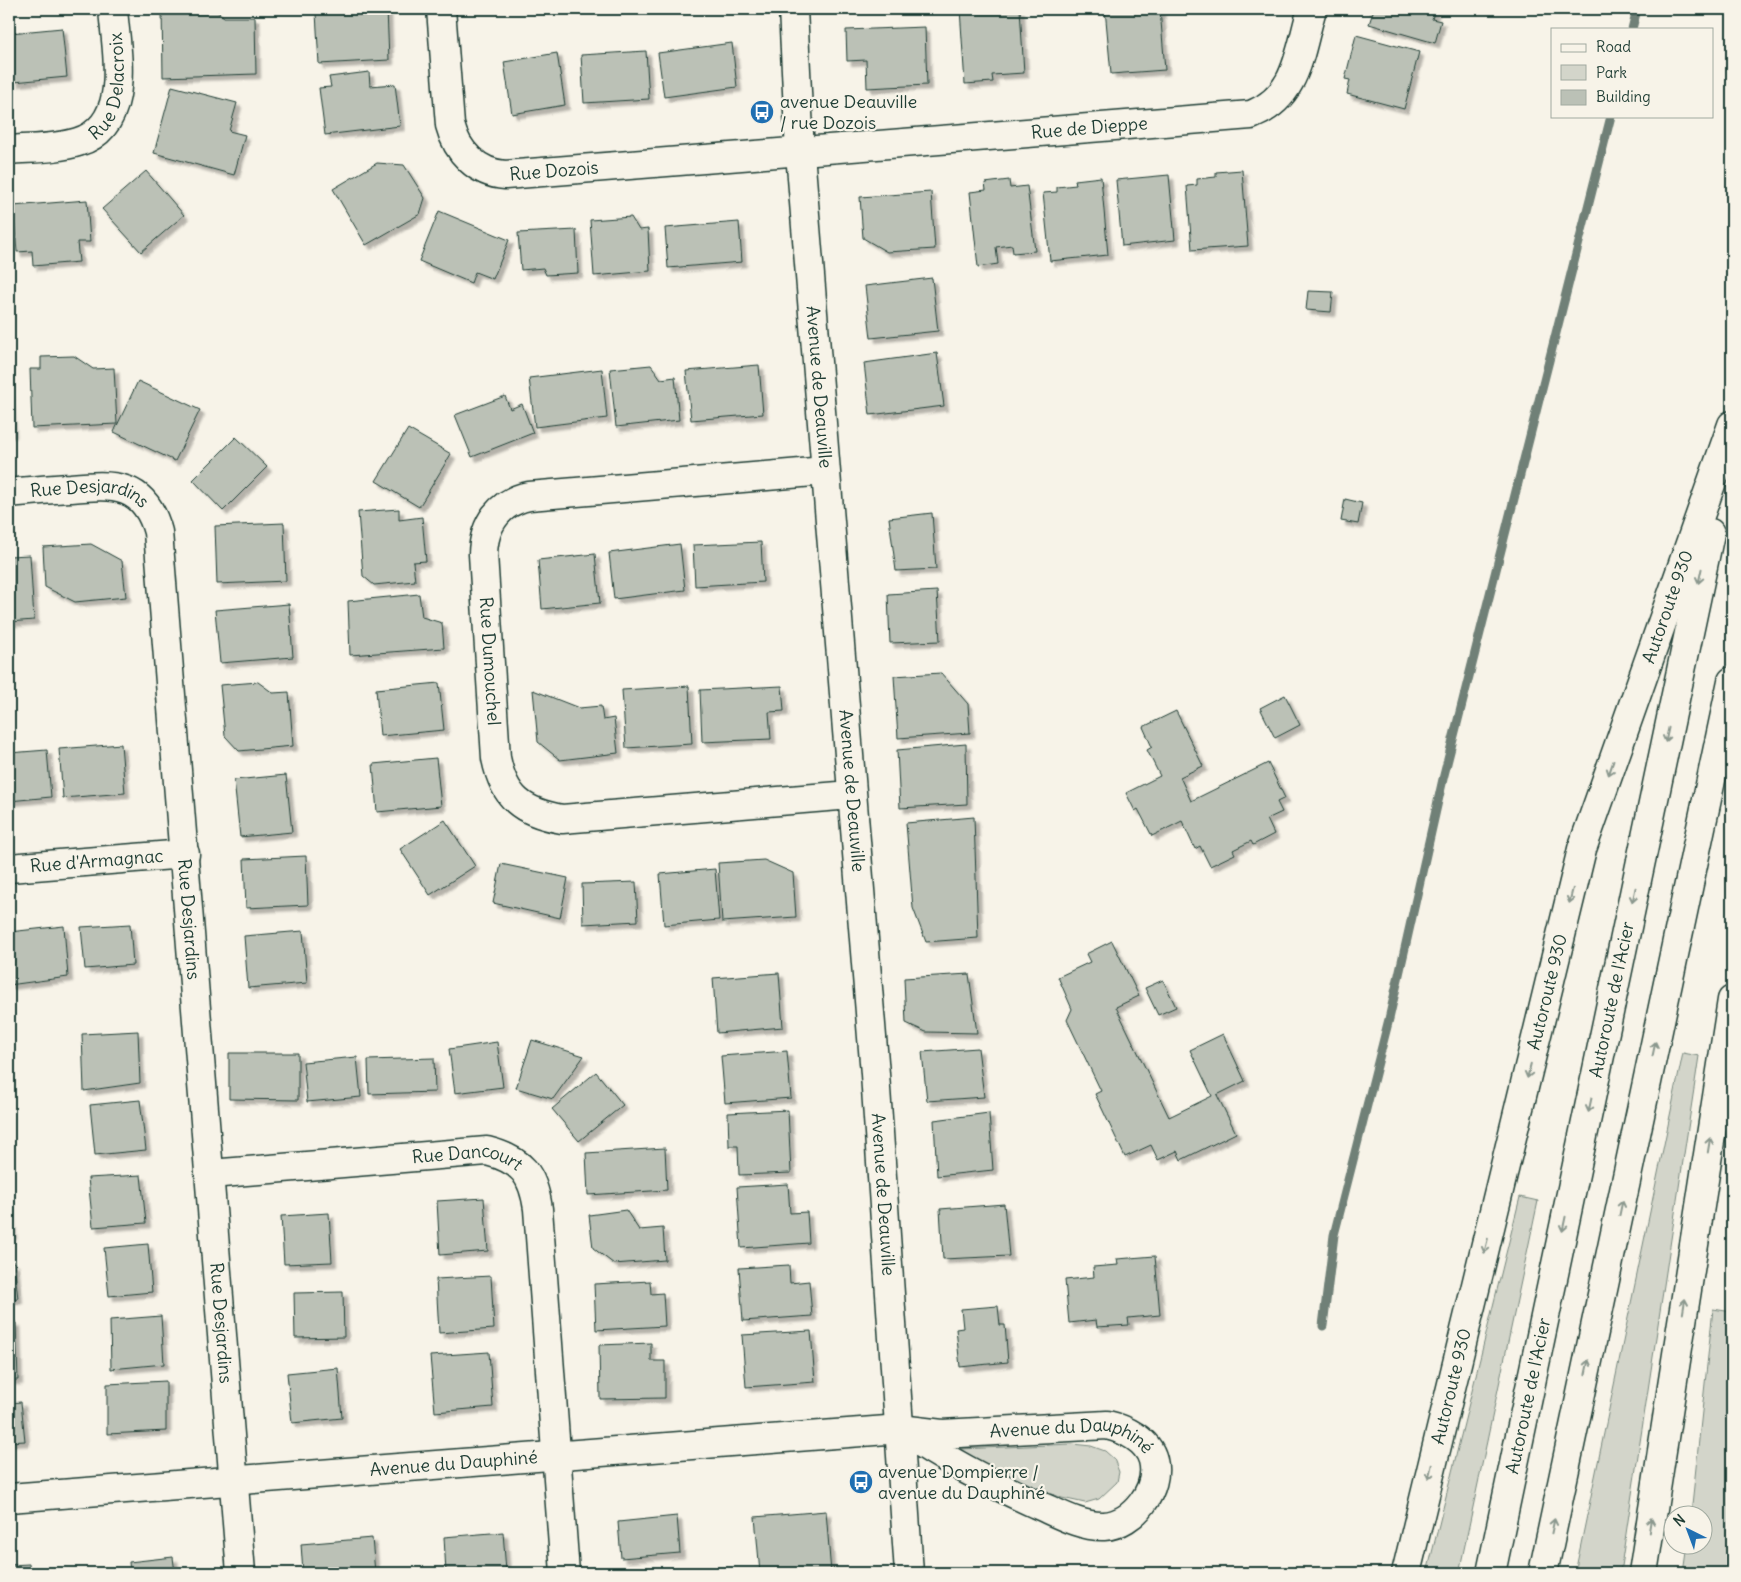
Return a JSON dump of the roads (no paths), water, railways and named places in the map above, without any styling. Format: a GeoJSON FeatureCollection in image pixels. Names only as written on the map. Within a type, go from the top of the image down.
{"type":"FeatureCollection","features":[{"type":"Feature","properties":{"kind":"main road","name":"Rue Delacroix"},"geometry":{"type":"LineString","coordinates":[[9,150],[79,142],[94,134],[105,121],[117,94],[112,9]]}},
{"type":"Feature","properties":{"kind":"main road","name":"Rue Dozois"},"geometry":{"type":"LineString","coordinates":[[441,9],[450,125],[454,137],[468,158],[491,174],[505,175],[800,153]]}},
{"type":"Feature","properties":{"kind":"main road","name":"Avenue de Deauville"},"geometry":{"type":"LineString","coordinates":[[793,9],[800,153],[875,1074],[909,1573]]}},
{"type":"Feature","properties":{"kind":"main road","name":"Rue de Dieppe"},"geometry":{"type":"LineString","coordinates":[[800,153],[1251,116],[1275,103],[1290,82],[1312,9]]}},
{"type":"Feature","properties":{"kind":"main road","name":"Autoroute 930"},"geometry":{"type":"LineString","coordinates":[[1406,1573],[1582,849],[1732,426]]}},
{"type":"Feature","properties":{"kind":"main road","name":"Autoroute de l'Acier"},"geometry":{"type":"LineString","coordinates":[[1491,1573],[1732,426]]}},
{"type":"Feature","properties":{"kind":"main road","name":"Rue Dumouchel"},"geometry":{"type":"LineString","coordinates":[[825,471],[529,496],[518,498],[502,507],[488,525],[483,540],[496,758],[500,777],[509,794],[524,808],[542,816],[562,819],[851,795]]}},
{"type":"Feature","properties":{"kind":"main road","name":"Rue Desjardins"},"geometry":{"type":"LineString","coordinates":[[9,493],[102,485],[118,486],[133,493],[146,503],[154,517],[158,532],[241,1573]]}},
{"type":"Feature","properties":{"kind":"main road"},"geometry":{"type":"LineString","coordinates":[[1543,1573],[1732,681]]}},
{"type":"Feature","properties":{"kind":"main road","name":"Rue d'Armagnac"},"geometry":{"type":"LineString","coordinates":[[9,868],[184,854]]}},
{"type":"Feature","properties":{"kind":"main road"},"geometry":{"type":"LineString","coordinates":[[1643,1573],[1732,1000]]}},
{"type":"Feature","properties":{"kind":"main road","name":"Rue Dancourt"},"geometry":{"type":"LineString","coordinates":[[210,1174],[487,1151],[506,1156],[520,1165],[531,1180],[538,1209],[565,1573]]}},
{"type":"Feature","properties":{"kind":"main road","name":"Avenue du Dauphiné"},"geometry":{"type":"LineString","coordinates":[[9,1498],[900,1429],[942,1434],[1107,1425],[1123,1429],[1146,1448],[1153,1460],[1153,1474],[1146,1499],[1126,1519],[1104,1526],[1089,1524],[1069,1518],[986,1482],[940,1456],[900,1429]]}},
{"type":"Feature","properties":{"kind":"waterway"},"geometry":{"type":"LineString","coordinates":[[1632,28],[1637,9]]}},
{"type":"Feature","properties":{"kind":"waterway"},"geometry":{"type":"LineString","coordinates":[[1323,1326],[1334,1235],[1389,1019],[1443,779],[1610,118]]}},
{"type":"Feature","properties":{"kind":"place","name":"avenue Deauville / rue Dozois"},"geometry":{"type":"Point","coordinates":[762,112]}},
{"type":"Feature","properties":{"kind":"place","name":"avenue Dompierre / avenue du Dauphiné"},"geometry":{"type":"Point","coordinates":[861,1482]}}]}
